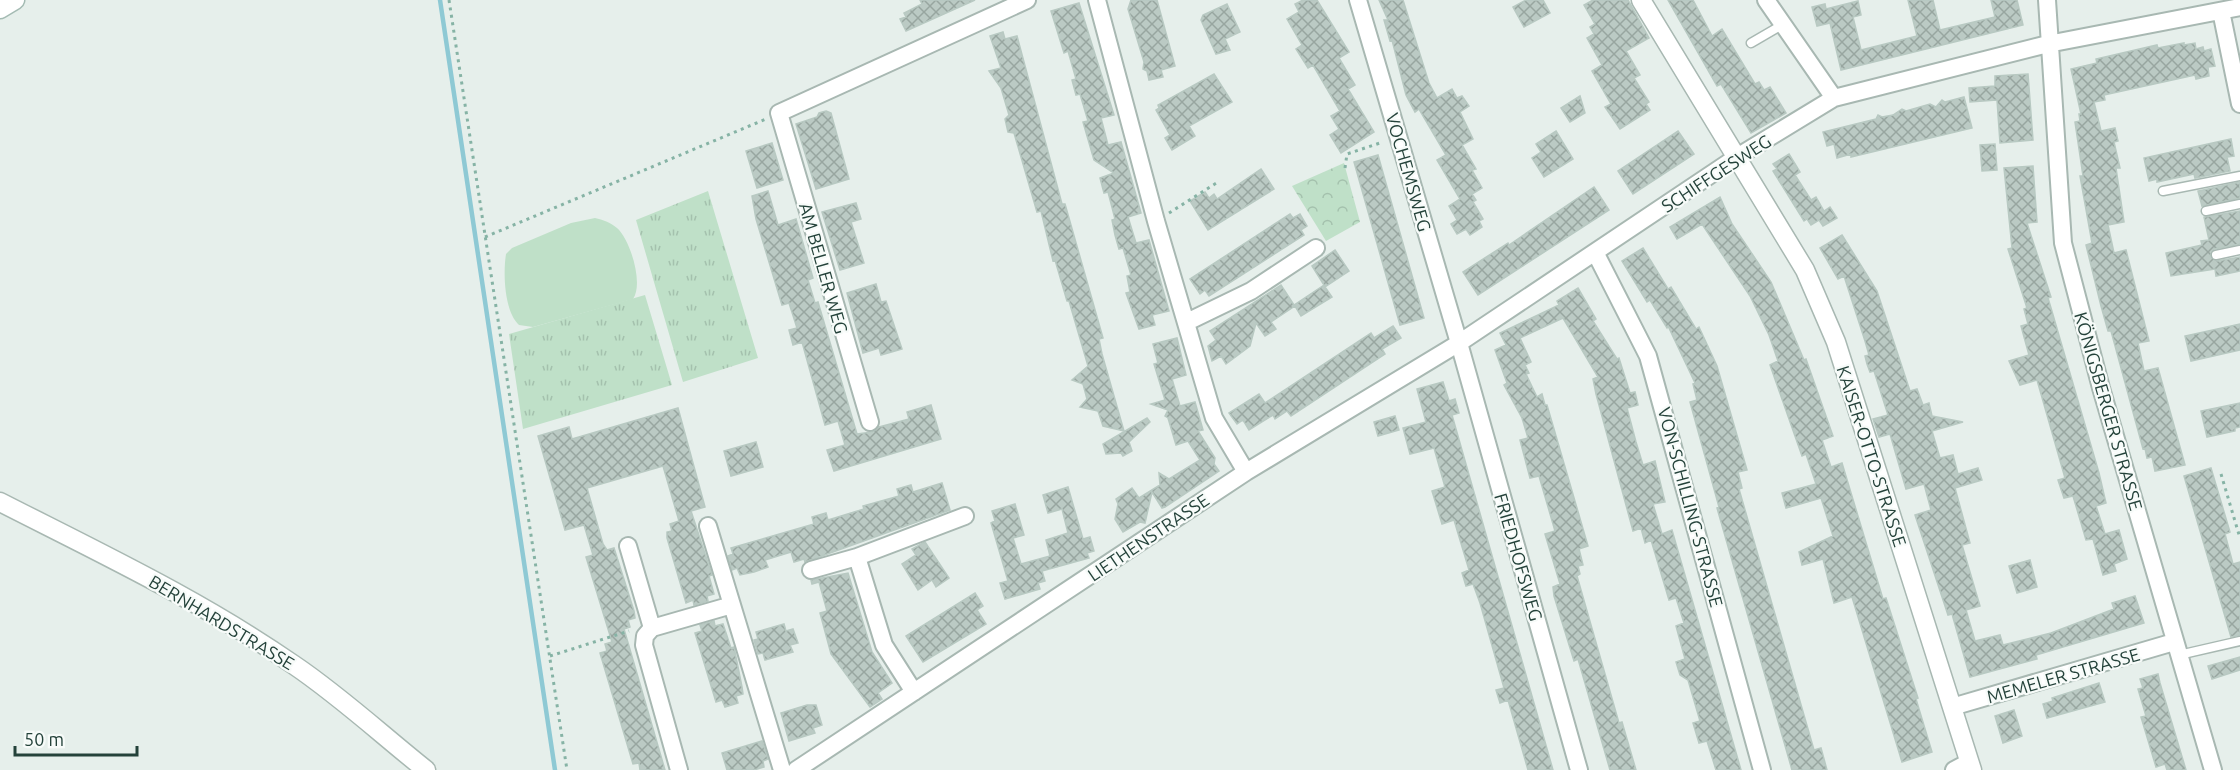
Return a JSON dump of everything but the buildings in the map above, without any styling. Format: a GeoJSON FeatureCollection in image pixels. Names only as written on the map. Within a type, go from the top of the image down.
{"type":"FeatureCollection","features":[{"type":"Feature","properties":{"kind":"street"},"geometry":{"type":"LineString","coordinates":[[0,9],[15,0]]}},
{"type":"Feature","properties":{"kind":"street"},"geometry":{"type":"LineString","coordinates":[[779,113],[1027,0]]}},
{"type":"Feature","properties":{"kind":"street"},"geometry":{"type":"LineString","coordinates":[[1096,0],[1156,221],[1214,418],[1246,472]]}},
{"type":"Feature","properties":{"kind":"street","name":"VOCHEMSWEG"},"geometry":{"type":"LineString","coordinates":[[1358,0],[1460,344]]}},
{"type":"Feature","properties":{"kind":"street","name":"KAISER-OTTO-STRASSE"},"geometry":{"type":"LineString","coordinates":[[1641,0],[1805,270],[1836,342],[1953,707],[1965,767]]}},
{"type":"Feature","properties":{"kind":"street"},"geometry":{"type":"LineString","coordinates":[[1766,0],[1834,98]]}},
{"type":"Feature","properties":{"kind":"street","name":"KÖNIGSBERGER STRASSE"},"geometry":{"type":"LineString","coordinates":[[2047,0],[2048,44],[2063,243],[2101,388],[2213,770]]}},
{"type":"Feature","properties":{"kind":"street","name":"SCHIFFGESWEG"},"geometry":{"type":"LineString","coordinates":[[1246,472],[1460,344],[1737,157],[1834,98],[2048,44],[2240,7]]}},
{"type":"Feature","properties":{"kind":"street"},"geometry":{"type":"LineString","coordinates":[[2221,11],[2240,104]]}},
{"type":"Feature","properties":{"kind":"street","name":"AM BELLER WEG"},"geometry":{"type":"LineString","coordinates":[[779,113],[870,422]]}},
{"type":"Feature","properties":{"kind":"street"},"geometry":{"type":"LineString","coordinates":[[1187,322],[1251,291],[1316,248]]}},
{"type":"Feature","properties":{"kind":"street","name":"VON-SCHILLING-STRASSE"},"geometry":{"type":"LineString","coordinates":[[1596,254],[1648,356],[1762,770]]}},
{"type":"Feature","properties":{"kind":"street","name":"FRIEDHOFSWEG"},"geometry":{"type":"LineString","coordinates":[[1460,344],[1579,770]]}},
{"type":"Feature","properties":{"kind":"street","name":"LIETHENSTRASSE"},"geometry":{"type":"LineString","coordinates":[[796,770],[1246,472]]}},
{"type":"Feature","properties":{"kind":"street","name":"BERNHARDSTRASSE"},"geometry":{"type":"LineString","coordinates":[[0,502],[142,574],[235,626],[296,666],[426,770]]}},
{"type":"Feature","properties":{"kind":"street"},"geometry":{"type":"LineString","coordinates":[[811,570],[857,557],[965,516]]}},
{"type":"Feature","properties":{"kind":"street"},"geometry":{"type":"LineString","coordinates":[[708,525],[782,770]]}},
{"type":"Feature","properties":{"kind":"street"},"geometry":{"type":"LineString","coordinates":[[628,546],[652,626]]}},
{"type":"Feature","properties":{"kind":"street"},"geometry":{"type":"LineString","coordinates":[[857,557],[884,645],[914,692]]}},
{"type":"Feature","properties":{"kind":"street"},"geometry":{"type":"LineString","coordinates":[[679,770],[644,645],[645,636],[652,626],[732,605]]}},
{"type":"Feature","properties":{"kind":"street","name":"MEMELER STRASSE"},"geometry":{"type":"LineString","coordinates":[[1953,707],[2176,649]]}},
{"type":"Feature","properties":{"kind":"lane"},"geometry":{"type":"LineString","coordinates":[[1751,43],[1782,25]]}},
{"type":"Feature","properties":{"kind":"lane"},"geometry":{"type":"LineString","coordinates":[[2163,191],[2240,176]]}},
{"type":"Feature","properties":{"kind":"lane"},"geometry":{"type":"LineString","coordinates":[[2206,210],[2240,204]]}},
{"type":"Feature","properties":{"kind":"lane"},"geometry":{"type":"LineString","coordinates":[[2216,255],[2240,250]]}},
{"type":"Feature","properties":{"kind":"lane"},"geometry":{"type":"LineString","coordinates":[[2176,649],[2240,641]]}},
{"type":"Feature","properties":{"kind":"path"},"geometry":{"type":"LineString","coordinates":[[449,0],[567,770]]}},
{"type":"Feature","properties":{"kind":"path"},"geometry":{"type":"LineString","coordinates":[[485,237],[779,113]]}},
{"type":"Feature","properties":{"kind":"path"},"geometry":{"type":"LineString","coordinates":[[1345,168],[1347,154],[1399,137]]}},
{"type":"Feature","properties":{"kind":"path"},"geometry":{"type":"LineString","coordinates":[[1156,221],[1218,182]]}},
{"type":"Feature","properties":{"kind":"path"},"geometry":{"type":"LineString","coordinates":[[2221,474],[2240,538]]}},
{"type":"Feature","properties":{"kind":"path"},"geometry":{"type":"LineString","coordinates":[[549,656],[652,626]]}},
{"type":"Feature","properties":{"kind":"green space"},"geometry":{"type":"Polygon","coordinates":[[[1344,163],[1360,222],[1326,241],[1292,186],[1344,163]]]}},
{"type":"Feature","properties":{"kind":"green space"},"geometry":{"type":"Polygon","coordinates":[[[708,191],[758,358],[683,382],[636,220],[708,191]]]}},
{"type":"Feature","properties":{"kind":"green space"},"geometry":{"type":"Polygon","coordinates":[[[595,218],[614,226],[627,242],[636,273],[636,292],[633,299],[533,327],[519,325],[510,311],[508,301],[505,281],[506,254],[512,248],[571,223],[595,218]]]}},
{"type":"Feature","properties":{"kind":"green space"},"geometry":{"type":"Polygon","coordinates":[[[645,295],[672,385],[523,429],[509,334],[645,295]]]}},
{"type":"Feature","properties":{"kind":"waterway"},"geometry":{"type":"LineString","coordinates":[[440,0],[555,770]]}}]}
